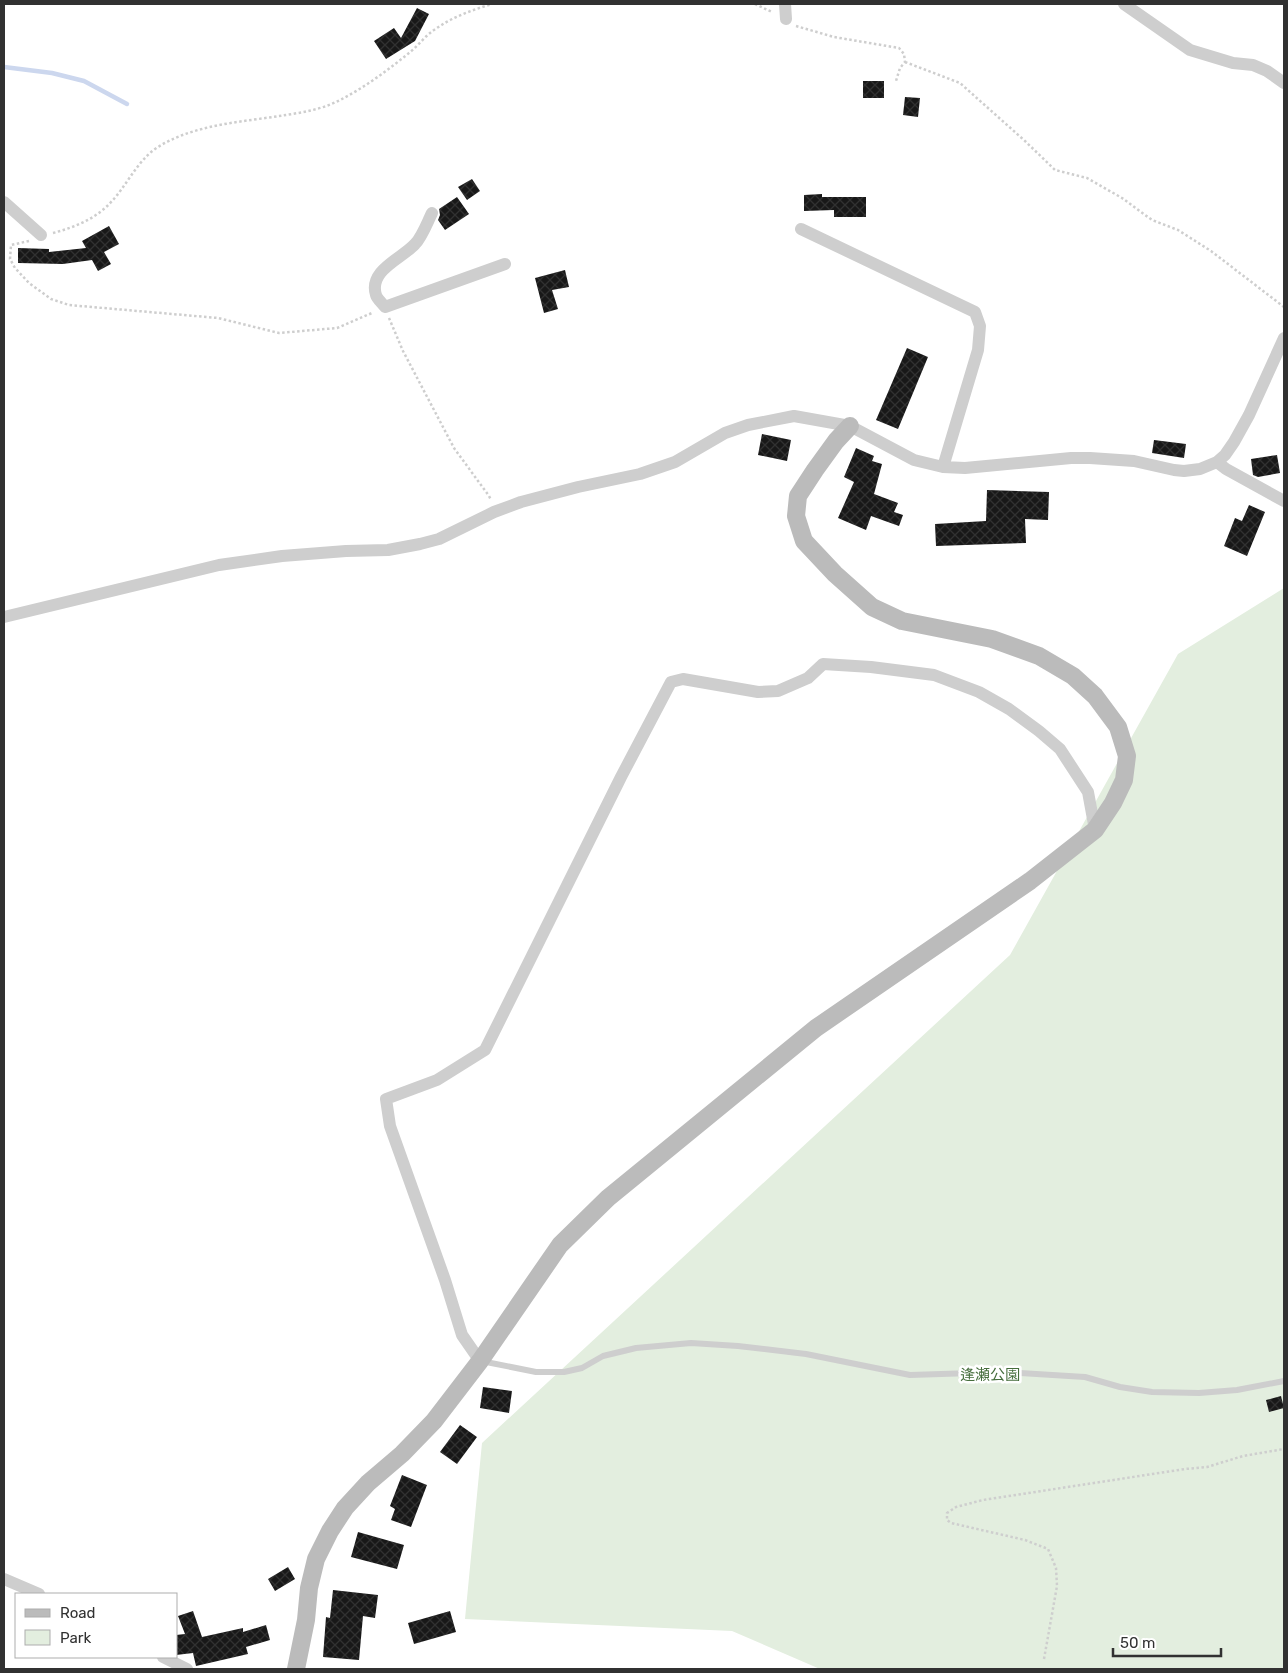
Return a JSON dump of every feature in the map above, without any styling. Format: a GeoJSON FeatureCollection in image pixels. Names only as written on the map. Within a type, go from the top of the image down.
{"type":"FeatureCollection","features":[{"type":"Feature","properties":{"kind":"street"},"geometry":{"type":"LineString","coordinates":[[786,4],[786,19]]}},
{"type":"Feature","properties":{"kind":"street"},"geometry":{"type":"LineString","coordinates":[[1124,4],[1190,50],[1233,64],[1253,65],[1267,71],[1284,83]]}},
{"type":"Feature","properties":{"kind":"street"},"geometry":{"type":"LineString","coordinates":[[4,202],[42,235]]}},
{"type":"Feature","properties":{"kind":"street"},"geometry":{"type":"LineString","coordinates":[[432,213],[415,244],[393,260],[380,274],[376,285],[376,295],[385,308],[504,264]]}},
{"type":"Feature","properties":{"kind":"street"},"geometry":{"type":"LineString","coordinates":[[801,230],[975,312],[980,326],[978,350],[943,467]]}},
{"type":"Feature","properties":{"kind":"street"},"geometry":{"type":"LineString","coordinates":[[4,617],[219,565],[255,559],[346,550],[388,550],[413,546],[439,539],[494,512],[530,499],[578,487],[622,479],[661,468],[724,433],[748,425],[794,416],[850,426],[914,460],[943,467],[965,468],[1071,458],[1090,458],[1134,461],[1174,470],[1200,469],[1217,462],[1225,455],[1234,442],[1249,415],[1284,338]]}},
{"type":"Feature","properties":{"kind":"street"},"geometry":{"type":"LineString","coordinates":[[296,1669],[306,1620],[309,1588],[316,1559],[330,1530],[345,1508],[368,1483],[402,1454],[434,1422],[480,1361],[560,1245],[608,1198],[816,1028],[1030,881],[1095,830],[1113,803],[1124,780],[1127,756],[1118,726],[1096,696],[1073,676],[1039,656],[992,639],[902,621],[872,607],[835,574],[804,541],[796,516],[798,496],[836,441],[850,426]]}},
{"type":"Feature","properties":{"kind":"street"},"geometry":{"type":"LineString","coordinates":[[1217,462],[1226,469],[1284,500]]}},
{"type":"Feature","properties":{"kind":"street"},"geometry":{"type":"LineString","coordinates":[[480,1361],[462,1335],[445,1280],[390,1126],[386,1100],[437,1080],[485,1050],[620,776],[671,682],[683,679],[758,692],[778,691],[808,678],[822,664],[934,675],[979,692],[1009,709],[1040,731],[1060,749],[1088,792],[1095,830]]}},
{"type":"Feature","properties":{"kind":"street"},"geometry":{"type":"LineString","coordinates":[[4,1579],[37,1593]]}},
{"type":"Feature","properties":{"kind":"street"},"geometry":{"type":"LineString","coordinates":[[165,1658],[187,1669]]}},
{"type":"Feature","properties":{"kind":"lane"},"geometry":{"type":"LineString","coordinates":[[480,1361],[536,1372],[564,1372],[582,1368],[603,1356],[636,1348],[691,1343],[806,1354],[910,1375],[1004,1372],[1085,1377],[1120,1387],[1152,1392],[1199,1393],[1237,1390],[1284,1381]]}},
{"type":"Feature","properties":{"kind":"path"},"geometry":{"type":"LineString","coordinates":[[492,4],[468,11],[434,30],[408,53],[371,81],[341,100],[318,109],[207,128],[181,136],[154,150],[135,168],[112,201],[91,219],[68,229],[12,245],[10,259],[15,268],[38,290],[50,299],[69,305],[218,318],[279,332],[337,328],[385,308],[403,351],[454,448],[489,496],[494,512]]}},
{"type":"Feature","properties":{"kind":"path"},"geometry":{"type":"LineString","coordinates":[[786,19],[794,25],[834,37],[899,48],[904,54],[905,62],[900,68],[896,81]]}},
{"type":"Feature","properties":{"kind":"path"},"geometry":{"type":"LineString","coordinates":[[905,62],[960,84],[1025,140],[1056,170],[1087,178],[1122,198],[1152,220],[1178,230],[1211,251],[1284,307]]}},
{"type":"Feature","properties":{"kind":"path"},"geometry":{"type":"LineString","coordinates":[[1044,1659],[1057,1586],[1056,1568],[1048,1550],[1025,1540],[951,1523],[947,1520],[947,1513],[956,1506],[983,1500],[1206,1467],[1243,1456],[1284,1449]]}},
{"type":"Feature","properties":{"kind":"green space","name":"逢瀬公園"},"geometry":{"type":"Polygon","coordinates":[[[1284,588],[1284,1669],[820,1669],[732,1631],[465,1619],[482,1443],[1010,955],[1178,654],[1284,588]]]}},
{"type":"Feature","properties":{"kind":"building"},"geometry":{"type":"Polygon","coordinates":[[[417,8],[429,14],[415,41],[386,59],[374,41],[394,28],[401,38],[417,8]]]}},
{"type":"Feature","properties":{"kind":"building"},"geometry":{"type":"Polygon","coordinates":[[[863,81],[884,81],[884,98],[863,98],[863,81]]]}},
{"type":"Feature","properties":{"kind":"building"},"geometry":{"type":"Polygon","coordinates":[[[905,97],[920,98],[918,117],[903,115],[905,97]]]}},
{"type":"Feature","properties":{"kind":"building"},"geometry":{"type":"Polygon","coordinates":[[[472,179],[480,191],[467,200],[458,187],[472,179]]]}},
{"type":"Feature","properties":{"kind":"building"},"geometry":{"type":"Polygon","coordinates":[[[822,194],[822,197],[866,197],[866,217],[834,217],[834,210],[804,211],[804,195],[822,194]]]}},
{"type":"Feature","properties":{"kind":"building"},"geometry":{"type":"Polygon","coordinates":[[[457,197],[469,214],[445,230],[438,220],[440,215],[439,209],[457,197]]]}},
{"type":"Feature","properties":{"kind":"building"},"geometry":{"type":"Polygon","coordinates":[[[109,226],[119,244],[104,252],[111,264],[98,271],[92,260],[63,264],[18,263],[18,248],[49,249],[49,252],[86,248],[82,241],[109,226]]]}},
{"type":"Feature","properties":{"kind":"building"},"geometry":{"type":"Polygon","coordinates":[[[565,270],[569,287],[552,290],[558,309],[544,313],[535,278],[565,270]]]}},
{"type":"Feature","properties":{"kind":"building"},"geometry":{"type":"Polygon","coordinates":[[[907,348],[928,357],[898,429],[876,420],[907,348]]]}},
{"type":"Feature","properties":{"kind":"building"},"geometry":{"type":"Polygon","coordinates":[[[762,434],[791,440],[787,461],[758,455],[762,434]]]}},
{"type":"Feature","properties":{"kind":"building"},"geometry":{"type":"Polygon","coordinates":[[[1154,440],[1186,444],[1184,458],[1152,453],[1154,440]]]}},
{"type":"Feature","properties":{"kind":"building"},"geometry":{"type":"Polygon","coordinates":[[[856,448],[874,456],[872,461],[882,464],[874,494],[898,503],[894,512],[903,515],[899,526],[871,516],[866,530],[838,518],[854,482],[844,477],[856,448]]]}},
{"type":"Feature","properties":{"kind":"building"},"geometry":{"type":"Polygon","coordinates":[[[1277,455],[1280,473],[1258,477],[1253,475],[1251,459],[1277,455]]]}},
{"type":"Feature","properties":{"kind":"building"},"geometry":{"type":"Polygon","coordinates":[[[987,490],[1049,492],[1048,520],[1025,519],[1026,543],[936,546],[935,524],[986,521],[987,490]]]}},
{"type":"Feature","properties":{"kind":"building"},"geometry":{"type":"Polygon","coordinates":[[[1249,505],[1265,512],[1247,556],[1224,546],[1235,518],[1242,521],[1249,505]]]}},
{"type":"Feature","properties":{"kind":"building"},"geometry":{"type":"Polygon","coordinates":[[[483,1387],[512,1391],[509,1413],[480,1408],[483,1387]]]}},
{"type":"Feature","properties":{"kind":"building"},"geometry":{"type":"Polygon","coordinates":[[[1281,1396],[1284,1408],[1269,1412],[1266,1400],[1281,1396]]]}},
{"type":"Feature","properties":{"kind":"building"},"geometry":{"type":"Polygon","coordinates":[[[460,1425],[477,1437],[457,1464],[440,1452],[460,1425]]]}},
{"type":"Feature","properties":{"kind":"building"},"geometry":{"type":"Polygon","coordinates":[[[402,1475],[427,1485],[411,1527],[391,1520],[395,1509],[390,1506],[402,1475]]]}},
{"type":"Feature","properties":{"kind":"building"},"geometry":{"type":"Polygon","coordinates":[[[358,1532],[404,1545],[397,1569],[351,1557],[358,1532]]]}},
{"type":"Feature","properties":{"kind":"building"},"geometry":{"type":"Polygon","coordinates":[[[288,1567],[295,1579],[275,1591],[268,1579],[288,1567]]]}},
{"type":"Feature","properties":{"kind":"building"},"geometry":{"type":"Polygon","coordinates":[[[333,1590],[378,1595],[375,1618],[363,1616],[359,1660],[323,1657],[326,1617],[330,1618],[333,1590]]]}},
{"type":"Feature","properties":{"kind":"building"},"geometry":{"type":"Polygon","coordinates":[[[193,1611],[202,1637],[243,1628],[243,1632],[266,1625],[270,1640],[246,1647],[248,1654],[196,1666],[193,1653],[178,1655],[178,1635],[185,1634],[178,1616],[193,1611]]]}},
{"type":"Feature","properties":{"kind":"building"},"geometry":{"type":"Polygon","coordinates":[[[450,1611],[456,1632],[414,1644],[408,1623],[450,1611]]]}},
{"type":"Feature","properties":{"kind":"waterway"},"geometry":{"type":"LineString","coordinates":[[4,67],[52,73],[84,81],[127,104]]}}]}
